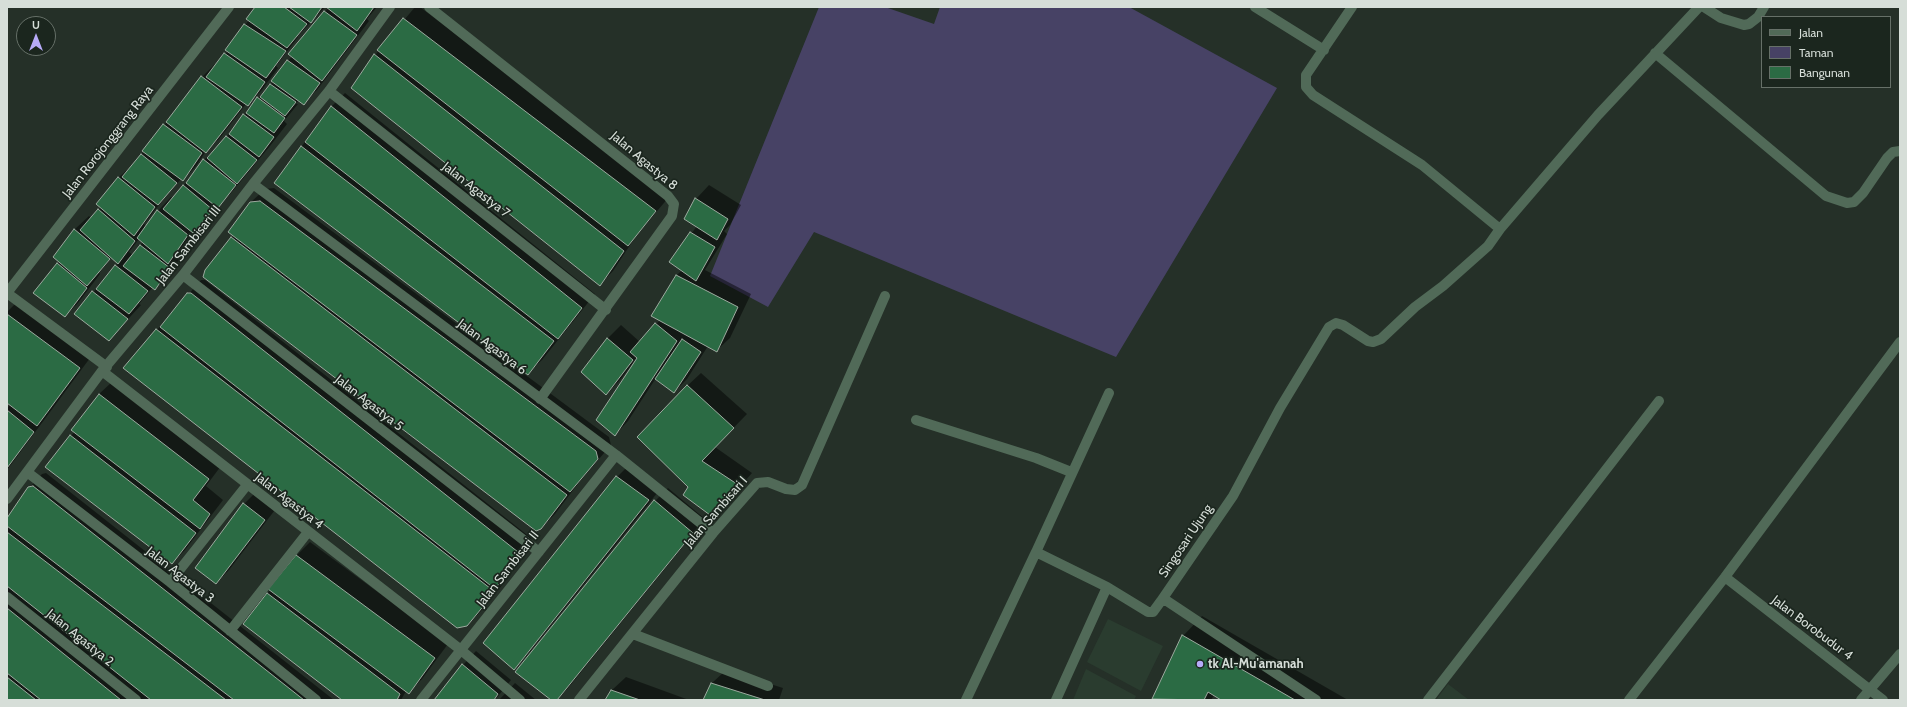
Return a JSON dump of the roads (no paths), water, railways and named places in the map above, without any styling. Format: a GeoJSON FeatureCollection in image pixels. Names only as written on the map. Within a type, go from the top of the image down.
{"type":"FeatureCollection","features":[{"type":"Feature","properties":{"kind":"street","name":"Jalan Sambisari III"},"geometry":{"type":"LineString","coordinates":[[7,499],[104,369],[183,275],[253,184],[329,91],[390,7]]}},
{"type":"Feature","properties":{"kind":"street","name":"Jalan Agastya 8"},"geometry":{"type":"LineString","coordinates":[[428,7],[668,196],[674,204],[672,216],[606,310],[540,399]]}},
{"type":"Feature","properties":{"kind":"street"},"geometry":{"type":"LineString","coordinates":[[1255,7],[1324,50]]}},
{"type":"Feature","properties":{"kind":"street"},"geometry":{"type":"LineString","coordinates":[[1352,7],[1306,75],[1306,87],[1313,94],[1422,165],[1500,229],[1598,114],[1699,7]]}},
{"type":"Feature","properties":{"kind":"street"},"geometry":{"type":"LineString","coordinates":[[1704,7],[1721,18],[1744,25],[1749,24],[1758,17],[1764,7]]}},
{"type":"Feature","properties":{"kind":"street","name":"Jalan Rorojonggrang Raya"},"geometry":{"type":"LineString","coordinates":[[7,293],[226,8]]}},
{"type":"Feature","properties":{"kind":"street"},"geometry":{"type":"LineString","coordinates":[[1655,53],[1826,196],[1847,203],[1854,202],[1863,193],[1887,158],[1899,150]]}},
{"type":"Feature","properties":{"kind":"street","name":"Jalan Agastya 7"},"geometry":{"type":"LineString","coordinates":[[329,91],[606,310]]}},
{"type":"Feature","properties":{"kind":"street","name":"Jalan Agastya 6"},"geometry":{"type":"LineString","coordinates":[[253,184],[616,455],[713,532]]}},
{"type":"Feature","properties":{"kind":"street","name":"Singosari Ujung"},"geometry":{"type":"LineString","coordinates":[[1161,602],[1233,496],[1280,408],[1329,327],[1336,323],[1343,325],[1368,341],[1373,342],[1381,339],[1415,307],[1444,286],[1476,258],[1488,246],[1500,229]]}},
{"type":"Feature","properties":{"kind":"street","name":"Jalan Agastya 5"},"geometry":{"type":"LineString","coordinates":[[183,275],[539,552]]}},
{"type":"Feature","properties":{"kind":"street","name":"Jalan Agastya 4"},"geometry":{"type":"LineString","coordinates":[[7,293],[104,369],[247,485],[461,650],[520,700]]}},
{"type":"Feature","properties":{"kind":"street","name":"Jalan Sambisari I"},"geometry":{"type":"LineString","coordinates":[[579,700],[713,532],[757,483],[768,482],[786,489],[795,490],[802,485],[885,296]]}},
{"type":"Feature","properties":{"kind":"street"},"geometry":{"type":"LineString","coordinates":[[1629,700],[1725,577],[1900,342]]}},
{"type":"Feature","properties":{"kind":"street"},"geometry":{"type":"LineString","coordinates":[[966,700],[1109,393]]}},
{"type":"Feature","properties":{"kind":"street"},"geometry":{"type":"LineString","coordinates":[[1428,700],[1659,401]]}},
{"type":"Feature","properties":{"kind":"street"},"geometry":{"type":"LineString","coordinates":[[916,420],[1036,458],[1071,472]]}},
{"type":"Feature","properties":{"kind":"street","name":"Jalan Sambisari II"},"geometry":{"type":"LineString","coordinates":[[421,700],[616,455]]}},
{"type":"Feature","properties":{"kind":"street","name":"Jalan Agastya 3"},"geometry":{"type":"LineString","coordinates":[[27,472],[170,582],[316,700]]}},
{"type":"Feature","properties":{"kind":"street"},"geometry":{"type":"LineString","coordinates":[[170,582],[247,485]]}},
{"type":"Feature","properties":{"kind":"street"},"geometry":{"type":"LineString","coordinates":[[230,631],[308,532]]}},
{"type":"Feature","properties":{"kind":"street"},"geometry":{"type":"LineString","coordinates":[[1036,552],[1107,587],[1148,612],[1153,612],[1161,602],[1167,602],[1316,700]]}},
{"type":"Feature","properties":{"kind":"street","name":"Jalan Borobudur 4"},"geometry":{"type":"LineString","coordinates":[[1725,577],[1883,700]]}},
{"type":"Feature","properties":{"kind":"street"},"geometry":{"type":"LineString","coordinates":[[1056,700],[1107,587]]}},
{"type":"Feature","properties":{"kind":"street","name":"Jalan Agastya 2"},"geometry":{"type":"LineString","coordinates":[[7,597],[136,700]]}},
{"type":"Feature","properties":{"kind":"street"},"geometry":{"type":"LineString","coordinates":[[633,634],[768,686]]}},
{"type":"Feature","properties":{"kind":"street"},"geometry":{"type":"LineString","coordinates":[[1861,700],[1900,654]]}},
{"type":"Feature","properties":{"kind":"place","name":"tk Al-Mu'amanah"},"geometry":{"type":"Point","coordinates":[1200,664]}}]}
